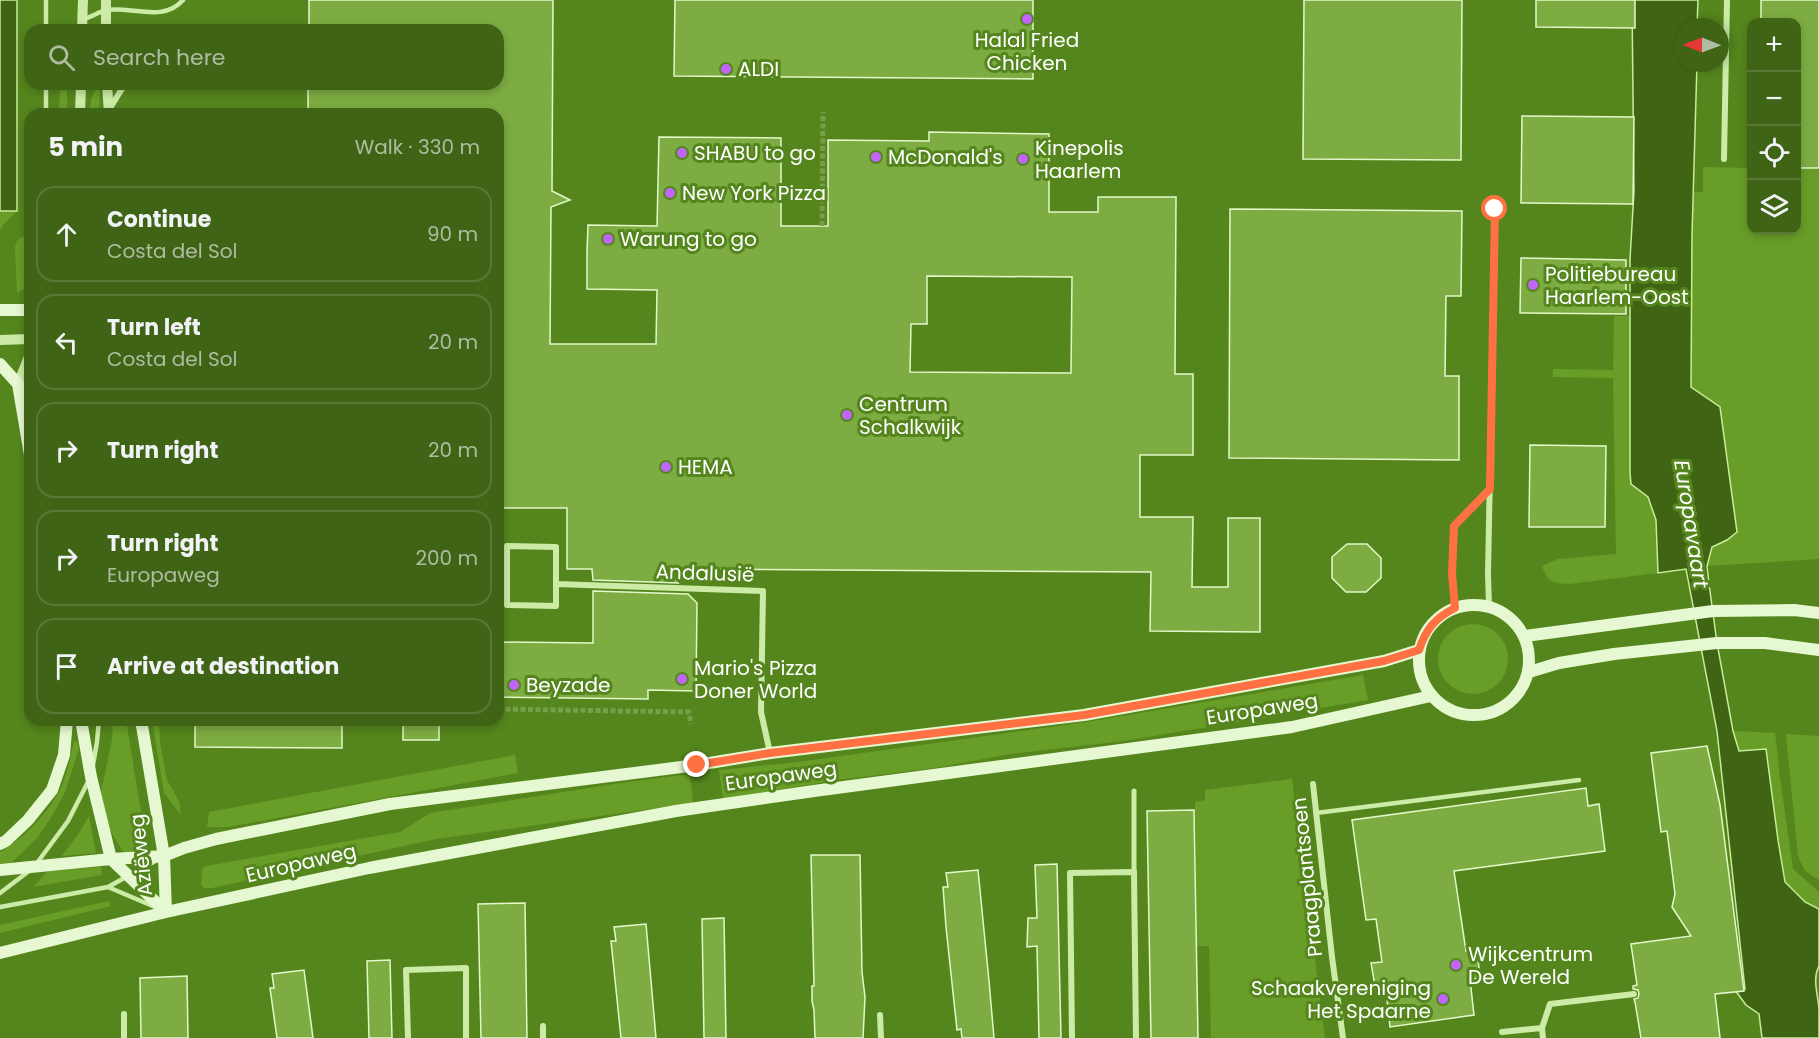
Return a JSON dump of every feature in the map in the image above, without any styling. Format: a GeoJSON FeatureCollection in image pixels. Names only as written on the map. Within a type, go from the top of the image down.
{"type":"FeatureCollection","features":[{"type":"Feature","properties":{"kind":"main road"},"geometry":{"type":"LineString","coordinates":[[0,310],[24,309]]}},
{"type":"Feature","properties":{"kind":"main road"},"geometry":{"type":"LineString","coordinates":[[0,364],[18,384],[24,420]]}},
{"type":"Feature","properties":{"kind":"main road"},"geometry":{"type":"LineString","coordinates":[[1472,604],[1489,606],[1503,612],[1516,623],[1525,636],[1530,660],[1528,672],[1523,687],[1514,699],[1502,708],[1487,714],[1472,716],[1457,713],[1443,706],[1431,696],[1423,682],[1419,666],[1419,650],[1431,624],[1442,614],[1472,604]]}},
{"type":"Feature","properties":{"kind":"main road"},"geometry":{"type":"LineString","coordinates":[[1525,636],[1713,611],[1794,610],[1819,613]]}},
{"type":"Feature","properties":{"kind":"main road"},"geometry":{"type":"LineString","coordinates":[[1528,672],[1559,663],[1614,654],[1717,643],[1765,644],[1819,650]]}},
{"type":"Feature","properties":{"kind":"main road","name":"Europaweg"},"geometry":{"type":"LineString","coordinates":[[0,870],[164,856],[216,839],[390,804],[697,765],[770,753],[1084,715],[1384,661],[1419,650]]}},
{"type":"Feature","properties":{"kind":"main road","name":"Europaweg"},"geometry":{"type":"LineString","coordinates":[[0,953],[166,912],[369,868],[676,811],[1292,727],[1431,696]]}},
{"type":"Feature","properties":{"kind":"main road"},"geometry":{"type":"LineString","coordinates":[[0,844],[28,820],[52,790],[64,755],[66,726]]}},
{"type":"Feature","properties":{"kind":"main road","name":"Aziëweg"},"geometry":{"type":"LineString","coordinates":[[82,726],[91,777],[111,859],[166,912]]}},
{"type":"Feature","properties":{"kind":"main road","name":"Aziëweg"},"geometry":{"type":"LineString","coordinates":[[142,726],[164,856],[166,912]]}},
{"type":"Feature","properties":{"kind":"street"},"geometry":{"type":"LineString","coordinates":[[82,0],[82,24]]}},
{"type":"Feature","properties":{"kind":"street"},"geometry":{"type":"LineString","coordinates":[[1724,159],[1726,0]]}},
{"type":"Feature","properties":{"kind":"street"},"geometry":{"type":"LineString","coordinates":[[106,5],[106,24]]}},
{"type":"Feature","properties":{"kind":"street"},"geometry":{"type":"LineString","coordinates":[[80,108],[81,90]]}},
{"type":"Feature","properties":{"kind":"street"},"geometry":{"type":"LineString","coordinates":[[107,90],[109,108]]}},
{"type":"Feature","properties":{"kind":"street"},"geometry":{"type":"LineString","coordinates":[[111,108],[121,90]]}},
{"type":"Feature","properties":{"kind":"street"},"geometry":{"type":"LineString","coordinates":[[1489,606],[1495,209]]}},
{"type":"Feature","properties":{"kind":"street"},"geometry":{"type":"LineString","coordinates":[[0,340],[24,339]]}},
{"type":"Feature","properties":{"kind":"street"},"geometry":{"type":"LineString","coordinates":[[18,384],[24,369]]}},
{"type":"Feature","properties":{"kind":"street"},"geometry":{"type":"LineString","coordinates":[[1455,608],[1452,574],[1454,526],[1490,489]]}},
{"type":"Feature","properties":{"kind":"street"},"geometry":{"type":"LineString","coordinates":[[507,546],[556,547],[556,585],[556,606],[507,605],[507,546]]}},
{"type":"Feature","properties":{"kind":"street","name":"Andalusië"},"geometry":{"type":"LineString","coordinates":[[556,585],[763,591],[761,712],[770,753]]}},
{"type":"Feature","properties":{"kind":"street","name":"Praagplantsoen"},"geometry":{"type":"LineString","coordinates":[[1313,784],[1343,1038]]}},
{"type":"Feature","properties":{"kind":"street"},"geometry":{"type":"LineString","coordinates":[[1134,791],[1136,1038]]}},
{"type":"Feature","properties":{"kind":"street"},"geometry":{"type":"LineString","coordinates":[[1072,1038],[1070,873],[1134,872]]}},
{"type":"Feature","properties":{"kind":"street"},"geometry":{"type":"LineString","coordinates":[[408,1038],[406,970],[466,968],[466,1038]]}},
{"type":"Feature","properties":{"kind":"street"},"geometry":{"type":"LineString","coordinates":[[1543,1038],[1542,1028],[1550,1004],[1634,993]]}},
{"type":"Feature","properties":{"kind":"street"},"geometry":{"type":"LineString","coordinates":[[124,1014],[124,1038]]}},
{"type":"Feature","properties":{"kind":"street"},"geometry":{"type":"LineString","coordinates":[[880,1016],[881,1038]]}},
{"type":"Feature","properties":{"kind":"street"},"geometry":{"type":"LineString","coordinates":[[543,1026],[543,1038]]}},
{"type":"Feature","properties":{"kind":"street"},"geometry":{"type":"LineString","coordinates":[[1502,1032],[1542,1028]]}},
{"type":"Feature","properties":{"kind":"lane"},"geometry":{"type":"LineString","coordinates":[[46,0],[46,24]]}},
{"type":"Feature","properties":{"kind":"lane"},"geometry":{"type":"LineString","coordinates":[[83,24],[106,5],[166,12],[178,6],[183,0]]}},
{"type":"Feature","properties":{"kind":"lane"},"geometry":{"type":"LineString","coordinates":[[46,90],[46,108]]}},
{"type":"Feature","properties":{"kind":"lane"},"geometry":{"type":"LineString","coordinates":[[0,893],[34,867],[68,821],[91,777],[98,726]]}},
{"type":"Feature","properties":{"kind":"lane"},"geometry":{"type":"LineString","coordinates":[[1316,813],[1579,780]]}},
{"type":"Feature","properties":{"kind":"lane"},"geometry":{"type":"LineString","coordinates":[[0,907],[108,886],[164,856]]}},
{"type":"Feature","properties":{"kind":"lane"},"geometry":{"type":"LineString","coordinates":[[108,886],[166,912]]}},
{"type":"Feature","properties":{"kind":"shaded area"},"geometry":{"type":"Polygon","coordinates":[[[60,90],[67,90],[67,108],[59,108],[60,90]]]}},
{"type":"Feature","properties":{"kind":"shaded area"},"geometry":{"type":"Polygon","coordinates":[[[95,90],[100,90],[99,108],[90,108],[95,90]]]}},
{"type":"Feature","properties":{"kind":"shaded area"},"geometry":{"type":"Polygon","coordinates":[[[1703,167],[1747,168],[1747,234],[1801,234],[1801,169],[1819,169],[1819,559],[1707,566],[1712,547],[1727,540],[1691,387],[1693,192],[1703,192],[1703,167]]]}},
{"type":"Feature","properties":{"kind":"shaded area"},"geometry":{"type":"Polygon","coordinates":[[[0,211],[17,211],[0,230],[0,211]]]}},
{"type":"Feature","properties":{"kind":"shaded area"},"geometry":{"type":"Polygon","coordinates":[[[24,236],[24,289],[17,293],[15,247],[18,239],[24,236]]]}},
{"type":"Feature","properties":{"kind":"shaded area"},"geometry":{"type":"Polygon","coordinates":[[[1614,316],[1630,316],[1631,484],[1648,497],[1656,520],[1658,573],[1569,584],[1555,582],[1546,576],[1542,566],[1558,559],[1616,554],[1613,378],[1553,377],[1553,369],[1613,370],[1614,316]]]}},
{"type":"Feature","properties":{"kind":"shaded area"},"geometry":{"type":"Polygon","coordinates":[[[1480,624],[1493,630],[1502,639],[1506,645],[1508,659],[1506,673],[1498,684],[1487,692],[1466,694],[1448,684],[1440,673],[1438,652],[1448,634],[1459,626],[1480,624]]]}},
{"type":"Feature","properties":{"kind":"shaded area"},"geometry":{"type":"Polygon","coordinates":[[[1363,675],[1368,700],[1124,741],[1010,754],[935,768],[837,780],[723,799],[719,770],[798,762],[1087,722],[1363,675]]]}},
{"type":"Feature","properties":{"kind":"shaded area"},"geometry":{"type":"Polygon","coordinates":[[[113,726],[127,726],[147,849],[124,853],[108,827],[101,792],[113,726]]]}},
{"type":"Feature","properties":{"kind":"shaded area"},"geometry":{"type":"Polygon","coordinates":[[[153,726],[159,726],[167,780],[179,801],[181,815],[164,793],[153,726]]]}},
{"type":"Feature","properties":{"kind":"shaded area"},"geometry":{"type":"Polygon","coordinates":[[[1733,731],[1775,733],[1793,869],[1819,892],[1819,909],[1805,902],[1785,882],[1766,749],[1739,752],[1733,731]]]}},
{"type":"Feature","properties":{"kind":"shaded area"},"geometry":{"type":"Polygon","coordinates":[[[1786,734],[1819,736],[1819,880],[1805,871],[1798,856],[1786,734]]]}},
{"type":"Feature","properties":{"kind":"shaded area"},"geometry":{"type":"Polygon","coordinates":[[[74,741],[77,741],[79,749],[65,792],[52,816],[37,838],[11,863],[0,864],[0,852],[18,840],[53,802],[63,783],[74,741]]]}},
{"type":"Feature","properties":{"kind":"shaded area"},"geometry":{"type":"Polygon","coordinates":[[[515,755],[518,773],[228,827],[207,827],[209,812],[515,755]]]}},
{"type":"Feature","properties":{"kind":"shaded area"},"geometry":{"type":"Polygon","coordinates":[[[690,774],[693,803],[436,839],[212,888],[204,888],[201,884],[202,870],[206,866],[400,832],[430,813],[690,774]]]}},
{"type":"Feature","properties":{"kind":"shaded area"},"geometry":{"type":"Polygon","coordinates":[[[1292,779],[1325,1038],[1211,1038],[1209,946],[1197,946],[1195,802],[1205,800],[1205,790],[1292,779]]]}},
{"type":"Feature","properties":{"kind":"shaded area"},"geometry":{"type":"Polygon","coordinates":[[[89,816],[96,853],[62,856],[79,833],[89,816]]]}},
{"type":"Feature","properties":{"kind":"shaded area"},"geometry":{"type":"Polygon","coordinates":[[[101,867],[102,875],[33,887],[48,871],[101,867]]]}},
{"type":"Feature","properties":{"kind":"shaded area"},"geometry":{"type":"Polygon","coordinates":[[[109,901],[111,906],[0,933],[0,925],[109,901]]]}},
{"type":"Feature","properties":{"kind":"water"},"geometry":{"type":"Polygon","coordinates":[[[0,0],[17,0],[17,211],[0,211],[0,0]]]}},
{"type":"Feature","properties":{"kind":"water","name":"Europavaart"},"geometry":{"type":"Polygon","coordinates":[[[1632,0],[1698,0],[1697,18],[1675,18],[1675,72],[1697,72],[1691,387],[1720,407],[1737,532],[1712,547],[1707,566],[1709,584],[1717,643],[1733,731],[1739,751],[1766,749],[1785,882],[1805,902],[1819,909],[1819,966],[1816,981],[1819,1038],[1762,1038],[1759,1014],[1746,1005],[1735,990],[1745,989],[1717,731],[1686,569],[1658,573],[1656,520],[1648,497],[1631,484],[1630,259],[1634,191],[1632,0]]]}},
{"type":"Feature","properties":{"kind":"building","name":"Centrum Schalkwijk"},"geometry":{"type":"Polygon","coordinates":[[[309,0],[553,0],[552,191],[570,200],[551,207],[550,344],[656,344],[657,290],[587,289],[587,252],[588,225],[657,226],[659,137],[781,138],[781,226],[828,226],[828,140],[929,141],[929,132],[1049,134],[1049,212],[1098,212],[1098,197],[1176,197],[1175,374],[1193,374],[1193,455],[1140,455],[1140,517],[1193,517],[1192,587],[1228,587],[1228,518],[1260,518],[1260,632],[1150,631],[1151,572],[665,569],[678,583],[593,580],[592,569],[567,569],[567,508],[504,508],[504,108],[308,108],[308,90],[504,90],[504,24],[309,24],[309,0]],[[927,276],[927,324],[911,324],[910,372],[1071,373],[1072,277],[927,276]]]}},
{"type":"Feature","properties":{"kind":"building"},"geometry":{"type":"Polygon","coordinates":[[[675,0],[1033,0],[1033,79],[674,76],[675,0]]]}},
{"type":"Feature","properties":{"kind":"building"},"geometry":{"type":"Polygon","coordinates":[[[1304,0],[1462,0],[1461,160],[1303,159],[1304,0]]]}},
{"type":"Feature","properties":{"kind":"building"},"geometry":{"type":"Polygon","coordinates":[[[1536,0],[1635,0],[1635,28],[1536,27],[1536,0]]]}},
{"type":"Feature","properties":{"kind":"building"},"geometry":{"type":"Polygon","coordinates":[[[1761,0],[1819,0],[1819,168],[1801,168],[1801,18],[1761,18],[1761,0]]]}},
{"type":"Feature","properties":{"kind":"building"},"geometry":{"type":"Polygon","coordinates":[[[1522,116],[1634,117],[1633,204],[1521,203],[1522,116]]]}},
{"type":"Feature","properties":{"kind":"building"},"geometry":{"type":"Polygon","coordinates":[[[1230,209],[1462,211],[1461,296],[1446,296],[1445,376],[1459,376],[1459,460],[1229,458],[1230,209]]]}},
{"type":"Feature","properties":{"kind":"building"},"geometry":{"type":"Polygon","coordinates":[[[1521,258],[1626,260],[1626,314],[1520,313],[1521,258]]]}},
{"type":"Feature","properties":{"kind":"building"},"geometry":{"type":"Polygon","coordinates":[[[1530,445],[1606,446],[1605,527],[1529,527],[1530,445]]]}},
{"type":"Feature","properties":{"kind":"building"},"geometry":{"type":"Polygon","coordinates":[[[1347,544],[1367,544],[1381,558],[1381,578],[1366,592],[1346,592],[1332,578],[1332,557],[1347,544]]]}},
{"type":"Feature","properties":{"kind":"building"},"geometry":{"type":"Polygon","coordinates":[[[593,591],[688,594],[697,603],[696,691],[648,690],[648,699],[504,697],[504,642],[593,643],[593,591]]]}},
{"type":"Feature","properties":{"kind":"building"},"geometry":{"type":"Polygon","coordinates":[[[195,726],[342,726],[342,748],[195,747],[195,726]]]}},
{"type":"Feature","properties":{"kind":"building"},"geometry":{"type":"Polygon","coordinates":[[[403,726],[439,726],[439,740],[403,740],[403,726]]]}},
{"type":"Feature","properties":{"kind":"building"},"geometry":{"type":"Polygon","coordinates":[[[1707,746],[1720,805],[1744,991],[1715,994],[1720,1038],[1641,1038],[1634,999],[1638,998],[1639,994],[1638,990],[1633,989],[1633,986],[1637,985],[1631,944],[1691,936],[1672,907],[1675,894],[1667,831],[1661,832],[1651,753],[1707,746]]]}},
{"type":"Feature","properties":{"kind":"building"},"geometry":{"type":"Polygon","coordinates":[[[1586,788],[1588,806],[1599,804],[1605,851],[1454,871],[1466,951],[1477,949],[1480,978],[1470,979],[1474,1015],[1390,1027],[1386,990],[1376,992],[1371,963],[1382,962],[1376,919],[1366,920],[1352,820],[1586,788]]]}},
{"type":"Feature","properties":{"kind":"building"},"geometry":{"type":"Polygon","coordinates":[[[1194,810],[1198,1038],[1151,1038],[1147,811],[1194,810]]]}},
{"type":"Feature","properties":{"kind":"building"},"geometry":{"type":"Polygon","coordinates":[[[811,855],[860,855],[862,972],[865,997],[863,1038],[815,1038],[812,1001],[812,986],[814,986],[811,855]]]}},
{"type":"Feature","properties":{"kind":"building"},"geometry":{"type":"Polygon","coordinates":[[[1057,864],[1061,1038],[1039,1038],[1037,946],[1027,947],[1028,918],[1037,918],[1035,865],[1057,864]]]}},
{"type":"Feature","properties":{"kind":"building"},"geometry":{"type":"Polygon","coordinates":[[[978,870],[994,1038],[962,1038],[961,1029],[957,1030],[943,887],[948,887],[946,873],[978,870]]]}},
{"type":"Feature","properties":{"kind":"building"},"geometry":{"type":"Polygon","coordinates":[[[525,903],[527,1038],[481,1038],[478,904],[525,903]]]}},
{"type":"Feature","properties":{"kind":"building"},"geometry":{"type":"Polygon","coordinates":[[[724,918],[726,1038],[704,1038],[702,919],[724,918]]]}},
{"type":"Feature","properties":{"kind":"building"},"geometry":{"type":"Polygon","coordinates":[[[646,924],[656,1038],[621,1038],[611,941],[616,941],[614,927],[646,924]]]}},
{"type":"Feature","properties":{"kind":"building"},"geometry":{"type":"Polygon","coordinates":[[[390,960],[392,1038],[369,1038],[367,961],[390,960]]]}},
{"type":"Feature","properties":{"kind":"building"},"geometry":{"type":"Polygon","coordinates":[[[304,970],[313,1038],[277,1038],[270,988],[274,988],[272,974],[304,970]]]}},
{"type":"Feature","properties":{"kind":"building"},"geometry":{"type":"Polygon","coordinates":[[[187,976],[188,1038],[141,1038],[140,978],[187,976]]]}},
{"type":"Feature","properties":{"kind":"tunnel"},"geometry":{"type":"LineString","coordinates":[[822,226],[823,112]]}},
{"type":"Feature","properties":{"kind":"tunnel"},"geometry":{"type":"LineString","coordinates":[[504,709],[689,712],[691,724]]}},
{"type":"Feature","properties":{"kind":"place","name":"Halal Fried Chicken"},"geometry":{"type":"Point","coordinates":[1027,19]}},
{"type":"Feature","properties":{"kind":"place","name":"ALDI"},"geometry":{"type":"Point","coordinates":[726,69]}},
{"type":"Feature","properties":{"kind":"place","name":"SHABU to go"},"geometry":{"type":"Point","coordinates":[682,153]}},
{"type":"Feature","properties":{"kind":"place","name":"McDonald's"},"geometry":{"type":"Point","coordinates":[876,157]}},
{"type":"Feature","properties":{"kind":"place","name":"Kinepolis Haarlem"},"geometry":{"type":"Point","coordinates":[1023,159]}},
{"type":"Feature","properties":{"kind":"place","name":"New York Pizza"},"geometry":{"type":"Point","coordinates":[670,193]}},
{"type":"Feature","properties":{"kind":"place","name":"Warung to go"},"geometry":{"type":"Point","coordinates":[608,239]}},
{"type":"Feature","properties":{"kind":"place","name":"Politiebureau Haarlem-Oost"},"geometry":{"type":"Point","coordinates":[1533,285]}},
{"type":"Feature","properties":{"kind":"place","name":"Centrum Schalkwijk"},"geometry":{"type":"Point","coordinates":[847,415]}},
{"type":"Feature","properties":{"kind":"place","name":"HEMA"},"geometry":{"type":"Point","coordinates":[666,467]}},
{"type":"Feature","properties":{"kind":"place","name":"Mario's Pizza Doner World"},"geometry":{"type":"Point","coordinates":[682,679]}},
{"type":"Feature","properties":{"kind":"place","name":"Beyzade"},"geometry":{"type":"Point","coordinates":[514,685]}},
{"type":"Feature","properties":{"kind":"place","name":"Wijkcentrum De Wereld"},"geometry":{"type":"Point","coordinates":[1456,965]}},
{"type":"Feature","properties":{"kind":"place","name":"Schaakvereniging Het Spaarne"},"geometry":{"type":"Point","coordinates":[1443,999]}},
{"type":"Feature","properties":{"kind":"route"},"geometry":{"type":"LineString","coordinates":[[697,765],[770,753],[1084,715],[1384,661],[1419,650],[1431,624],[1442,614],[1455,608],[1452,574],[1454,526],[1490,489],[1495,209]]}}]}
